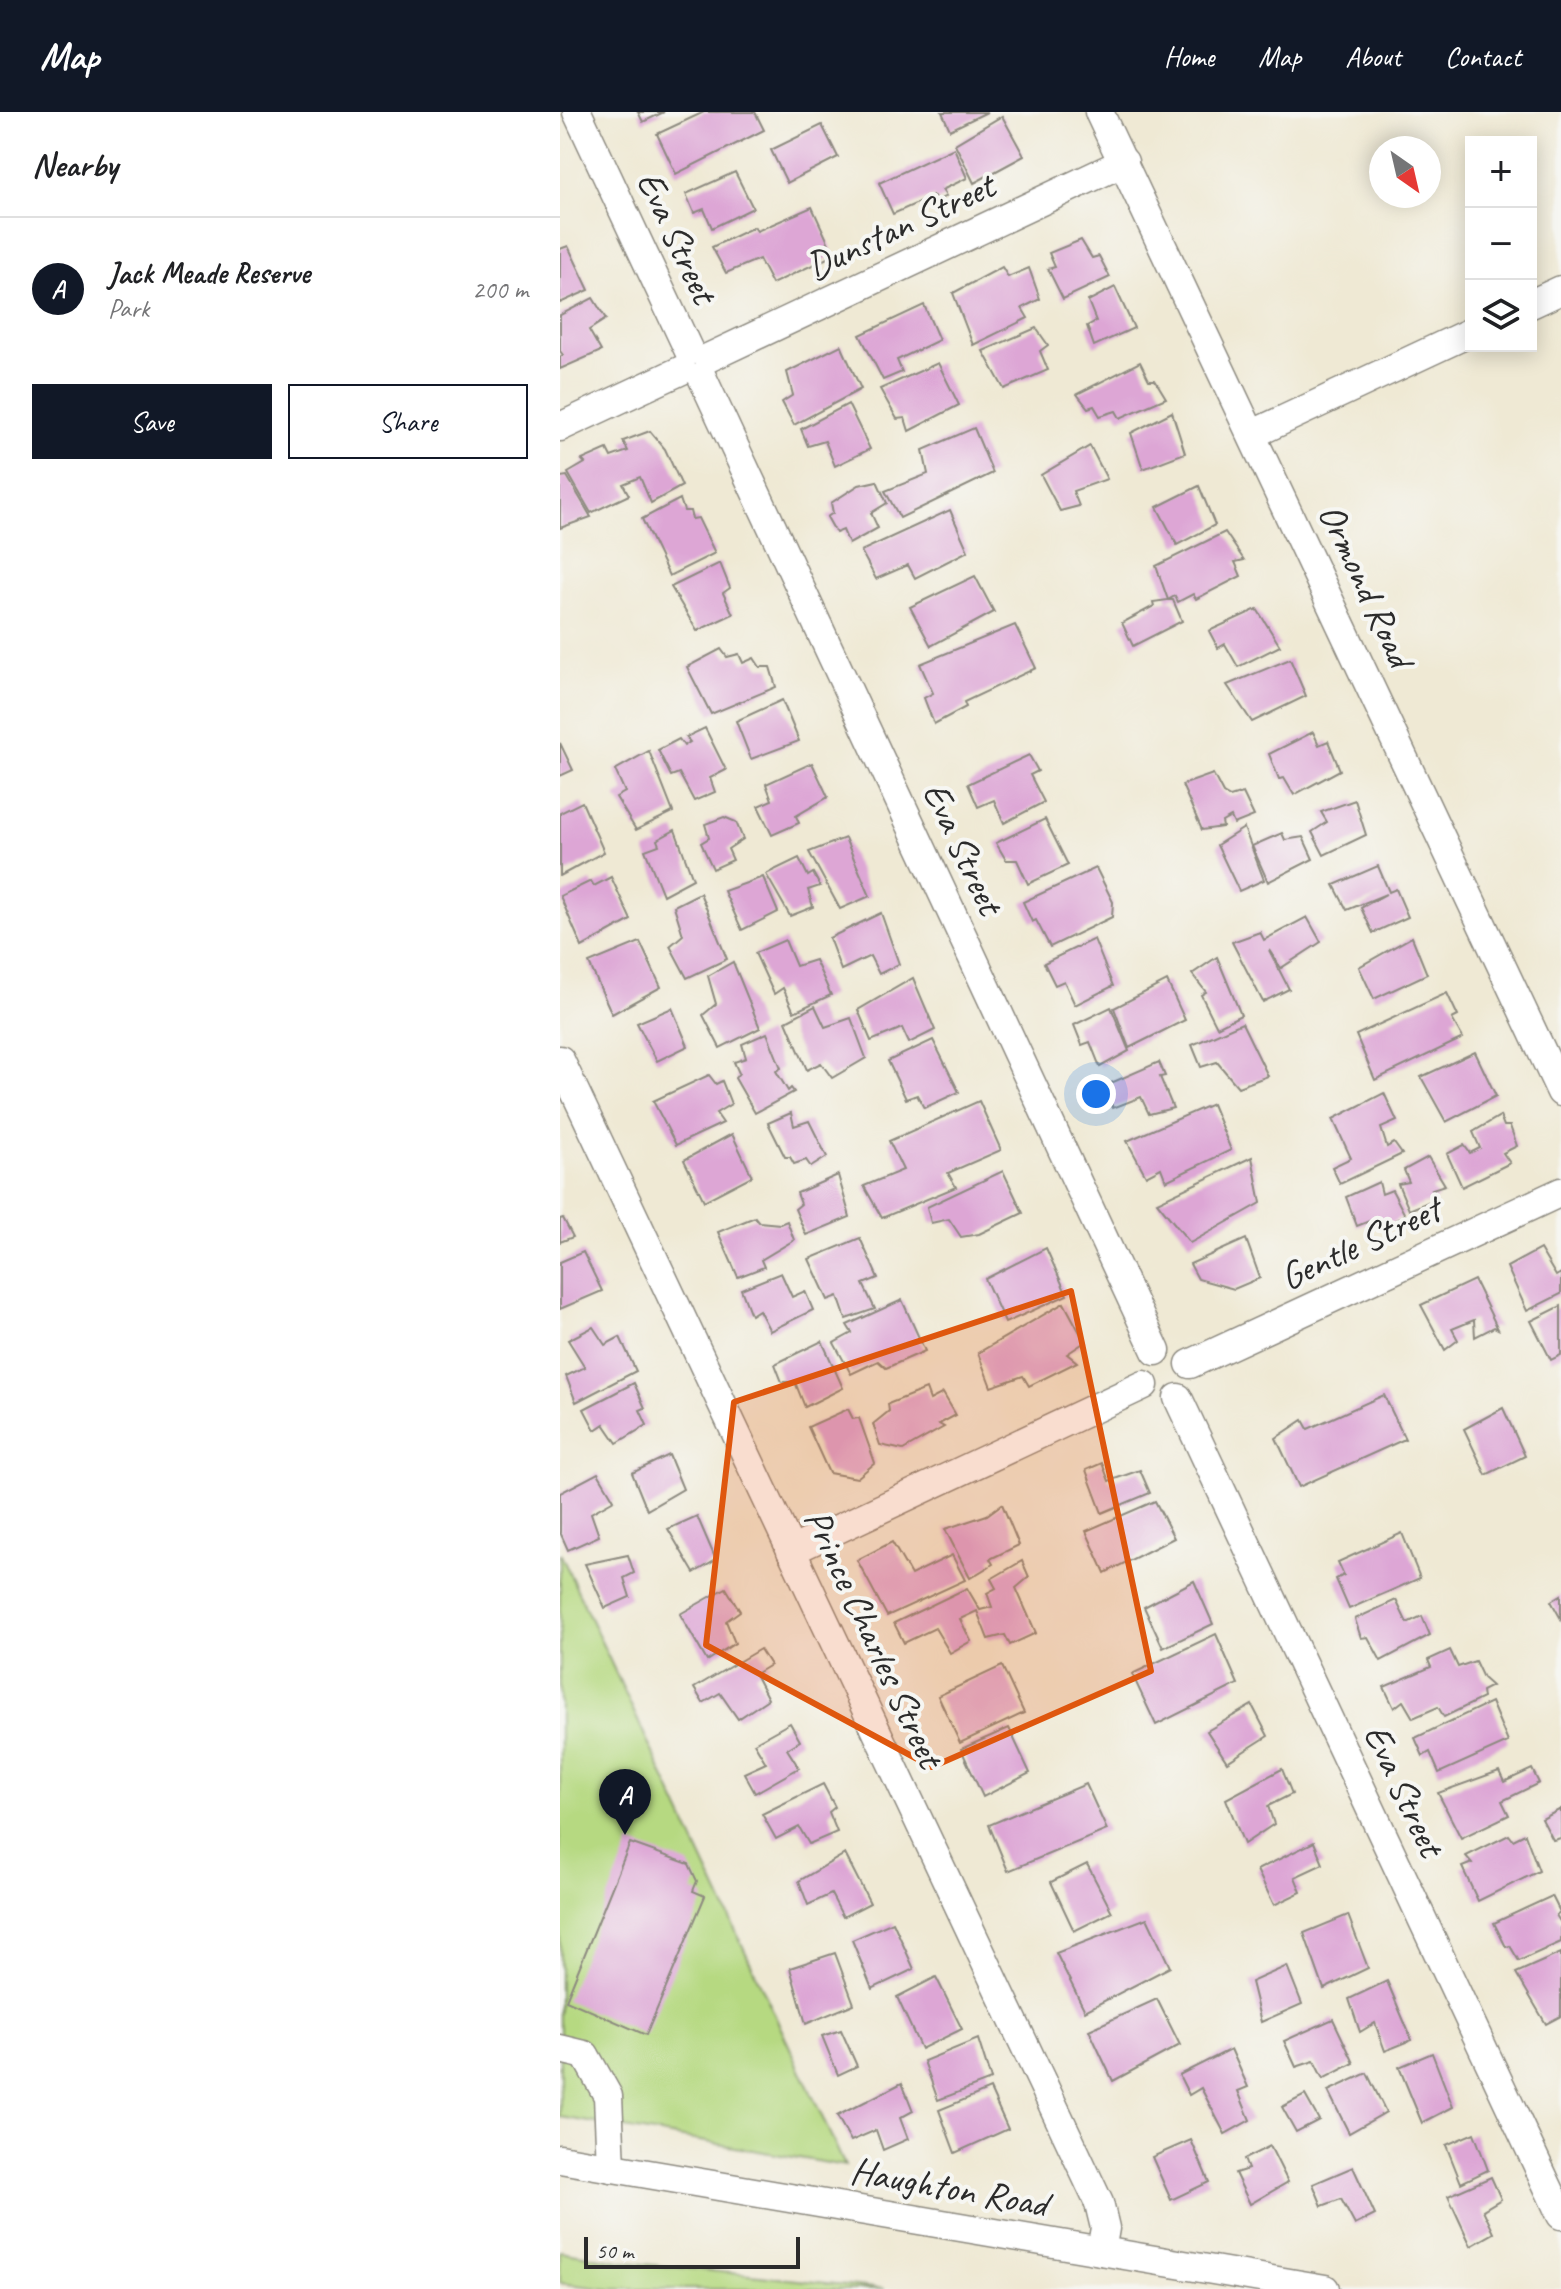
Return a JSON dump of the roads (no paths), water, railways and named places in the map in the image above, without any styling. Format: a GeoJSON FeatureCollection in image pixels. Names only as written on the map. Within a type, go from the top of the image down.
{"type":"FeatureCollection","features":[{"type":"Feature","properties":{"kind":"street","name":"Eva Street"},"geometry":{"type":"LineString","coordinates":[[577,112],[1156,1351]]}},
{"type":"Feature","properties":{"kind":"street","name":"Ormond Road"},"geometry":{"type":"LineString","coordinates":[[1099,112],[1561,1092]]}},
{"type":"Feature","properties":{"kind":"street","name":"Dunstan Street"},"geometry":{"type":"LineString","coordinates":[[560,427],[1124,162]]}},
{"type":"Feature","properties":{"kind":"street"},"geometry":{"type":"LineString","coordinates":[[1537,301],[1561,290]]}},
{"type":"Feature","properties":{"kind":"street"},"geometry":{"type":"LineString","coordinates":[[1253,434],[1465,335]]}},
{"type":"Feature","properties":{"kind":"street","name":"Prince Charles Street"},"geometry":{"type":"LineString","coordinates":[[560,1060],[1099,2203],[1105,2228],[1101,2251]]}},
{"type":"Feature","properties":{"kind":"street","name":"Gentle Street"},"geometry":{"type":"LineString","coordinates":[[1190,1364],[1561,1192]]}},
{"type":"Feature","properties":{"kind":"street"},"geometry":{"type":"LineString","coordinates":[[1156,1351],[1181,1353],[1190,1364],[1191,1383],[1178,1398],[1163,1399],[1144,1385],[1143,1365],[1156,1351]]}},
{"type":"Feature","properties":{"kind":"street"},"geometry":{"type":"LineString","coordinates":[[791,1551],[1144,1385]]}},
{"type":"Feature","properties":{"kind":"street","name":"Eva Street"},"geometry":{"type":"LineString","coordinates":[[1178,1398],[1561,2215]]}},
{"type":"Feature","properties":{"kind":"street"},"geometry":{"type":"LineString","coordinates":[[560,2049],[585,2055],[608,2096],[611,2168]]}},
{"type":"Feature","properties":{"kind":"street","name":"Haughton Road"},"geometry":{"type":"LineString","coordinates":[[560,2159],[1325,2289]]}},
{"type":"Feature","properties":{"kind":"place","name":"Jack Meade Reserve"},"geometry":{"type":"Point","coordinates":[625,1835]}}]}
